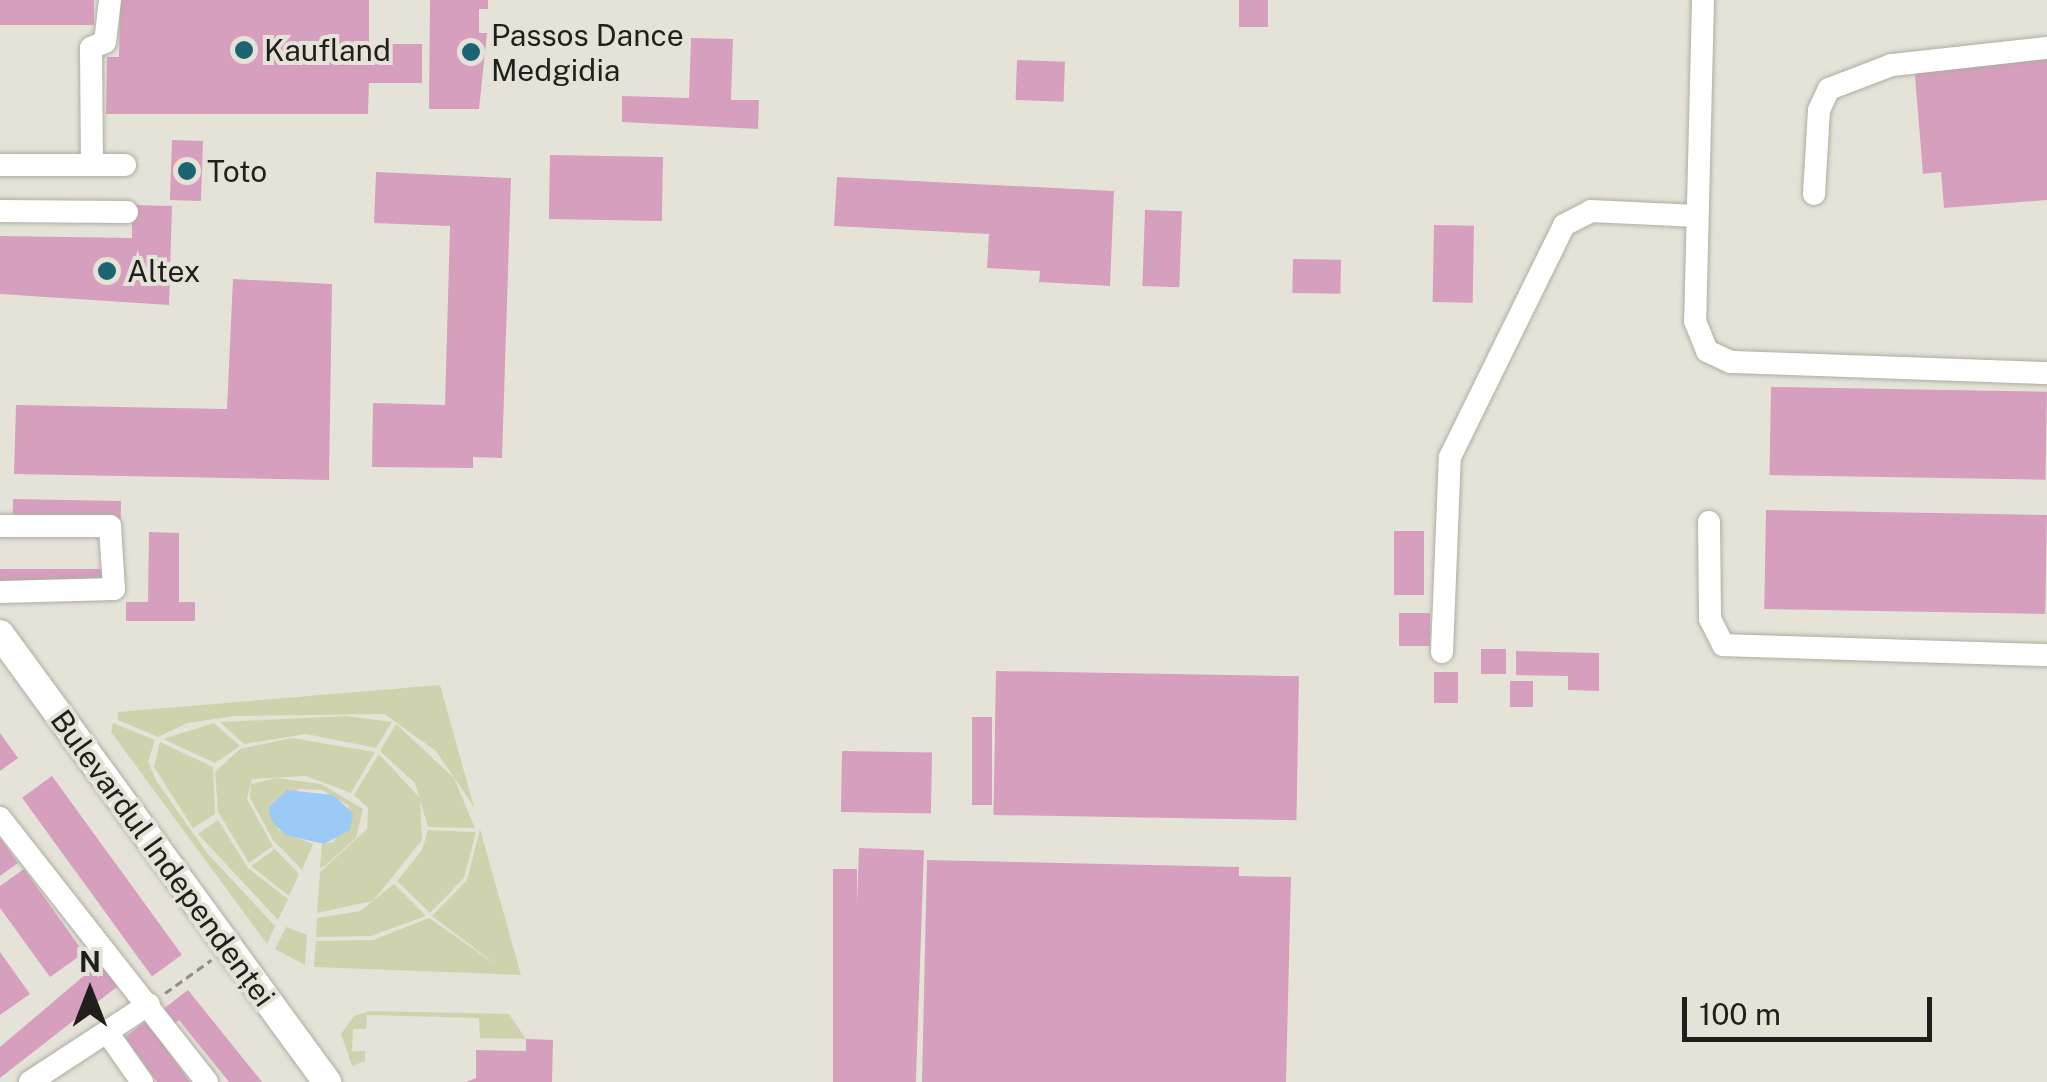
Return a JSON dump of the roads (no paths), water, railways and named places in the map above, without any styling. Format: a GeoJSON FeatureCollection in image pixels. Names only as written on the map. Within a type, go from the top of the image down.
{"type":"FeatureCollection","features":[{"type":"Feature","properties":{"kind":"main road","name":"Bulevardul Independenței"},"geometry":{"type":"LineString","coordinates":[[0,634],[327,1082]]}},
{"type":"Feature","properties":{"kind":"street"},"geometry":{"type":"LineString","coordinates":[[92,165],[91,48],[105,42],[110,0]]}},
{"type":"Feature","properties":{"kind":"street"},"geometry":{"type":"LineString","coordinates":[[1702,0],[1695,321],[1707,351],[1731,362],[2047,373]]}},
{"type":"Feature","properties":{"kind":"street"},"geometry":{"type":"LineString","coordinates":[[1814,194],[1819,110],[1830,89],[1892,64],[2047,48]]}},
{"type":"Feature","properties":{"kind":"street"},"geometry":{"type":"LineString","coordinates":[[0,165],[125,165]]}},
{"type":"Feature","properties":{"kind":"street"},"geometry":{"type":"LineString","coordinates":[[0,211],[127,212]]}},
{"type":"Feature","properties":{"kind":"street"},"geometry":{"type":"LineString","coordinates":[[1442,652],[1450,456],[1564,225],[1592,211],[1696,216]]}},
{"type":"Feature","properties":{"kind":"street"},"geometry":{"type":"LineString","coordinates":[[1709,522],[1710,619],[1723,645],[2047,655]]}},
{"type":"Feature","properties":{"kind":"street"},"geometry":{"type":"LineString","coordinates":[[0,526],[110,526],[114,570],[109,594],[0,592]]}},
{"type":"Feature","properties":{"kind":"street"},"geometry":{"type":"LineString","coordinates":[[0,818],[150,1004],[207,1082]]}},
{"type":"Feature","properties":{"kind":"street"},"geometry":{"type":"LineString","coordinates":[[30,1082],[150,1004]]}},
{"type":"Feature","properties":{"kind":"street"},"geometry":{"type":"LineString","coordinates":[[108,1032],[142,1082]]}},
{"type":"Feature","properties":{"kind":"water"},"geometry":{"type":"Polygon","coordinates":[[[287,790],[333,795],[353,813],[350,830],[324,844],[285,835],[271,820],[269,807],[287,790]]]}},
{"type":"Feature","properties":{"kind":"place","name":"Kaufland"},"geometry":{"type":"Point","coordinates":[244,50]}},
{"type":"Feature","properties":{"kind":"place","name":"Passos Dance Medgidia"},"geometry":{"type":"Point","coordinates":[471,52]}},
{"type":"Feature","properties":{"kind":"place","name":"Toto"},"geometry":{"type":"Point","coordinates":[187,171]}},
{"type":"Feature","properties":{"kind":"place","name":"Altex"},"geometry":{"type":"Point","coordinates":[107,271]}}]}
